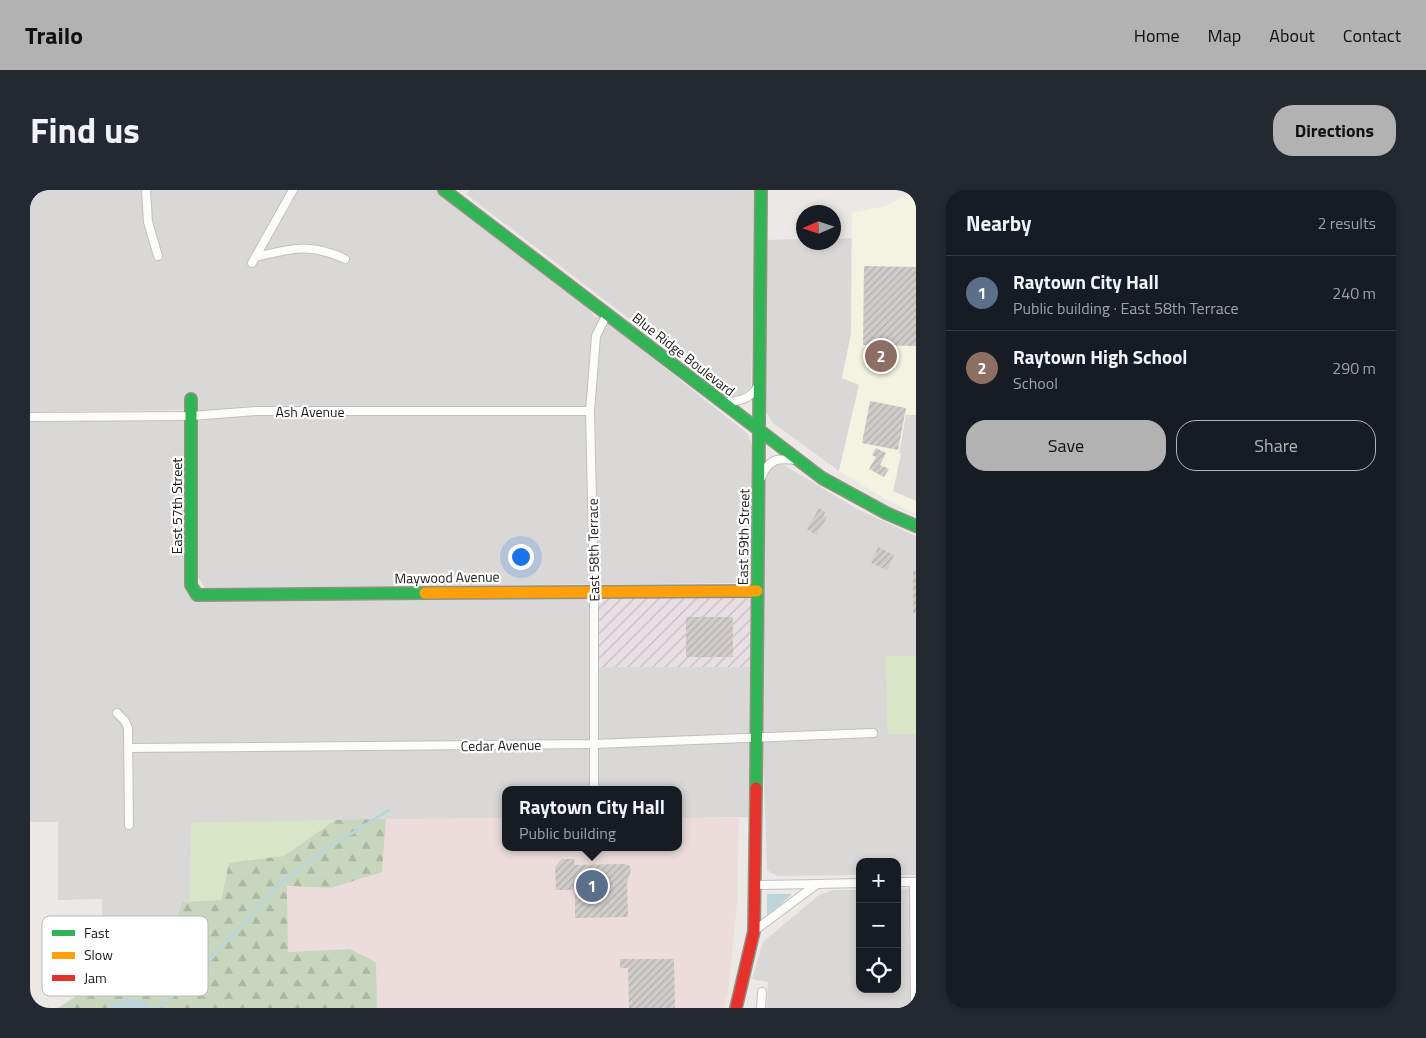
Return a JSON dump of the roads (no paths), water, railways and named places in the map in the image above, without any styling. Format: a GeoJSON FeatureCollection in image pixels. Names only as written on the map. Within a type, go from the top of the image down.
{"type":"FeatureCollection","features":[{"type":"Feature","properties":{"kind":"street"},"geometry":{"type":"LineString","coordinates":[[146,190],[148,222],[158,256]]}},
{"type":"Feature","properties":{"kind":"street"},"geometry":{"type":"LineString","coordinates":[[293,190],[254,260],[286,249],[308,247],[327,250],[345,259]]}},
{"type":"Feature","properties":{"kind":"street","name":"Blue Ridge Boulevard"},"geometry":{"type":"LineString","coordinates":[[444,190],[759,432],[822,478],[886,514],[916,526]]}},
{"type":"Feature","properties":{"kind":"street","name":"East 59th Street"},"geometry":{"type":"LineString","coordinates":[[736,1008],[754,931],[761,190]]}},
{"type":"Feature","properties":{"kind":"street","name":"East 58th Terrace"},"geometry":{"type":"LineString","coordinates":[[594,786],[594,590],[590,411],[596,336],[607,314]]}},
{"type":"Feature","properties":{"kind":"street"},"geometry":{"type":"LineString","coordinates":[[721,402],[746,399],[754,393],[759,384]]}},
{"type":"Feature","properties":{"kind":"street","name":"East 57th Street"},"geometry":{"type":"LineString","coordinates":[[191,398],[191,585],[197,594]]}},
{"type":"Feature","properties":{"kind":"street","name":"Ash Avenue"},"geometry":{"type":"LineString","coordinates":[[30,417],[191,416],[257,411],[590,411]]}},
{"type":"Feature","properties":{"kind":"street"},"geometry":{"type":"LineString","coordinates":[[758,484],[766,465],[775,460],[798,460]]}},
{"type":"Feature","properties":{"kind":"street","name":"Maywood Avenue"},"geometry":{"type":"LineString","coordinates":[[197,594],[594,590],[757,591]]}},
{"type":"Feature","properties":{"kind":"street"},"geometry":{"type":"LineString","coordinates":[[117,713],[125,720],[128,728],[129,825]]}},
{"type":"Feature","properties":{"kind":"street","name":"Cedar Avenue"},"geometry":{"type":"LineString","coordinates":[[129,748],[594,744],[873,733]]}},
{"type":"Feature","properties":{"kind":"street"},"geometry":{"type":"LineString","coordinates":[[901,882],[915,882],[915,1008]]}},
{"type":"Feature","properties":{"kind":"street"},"geometry":{"type":"LineString","coordinates":[[755,885],[856,883]]}},
{"type":"Feature","properties":{"kind":"street"},"geometry":{"type":"LineString","coordinates":[[754,931],[817,884]]}},
{"type":"Feature","properties":{"kind":"street"},"geometry":{"type":"LineString","coordinates":[[761,1008],[762,992]]}},
{"type":"Feature","properties":{"kind":"water"},"geometry":{"type":"Polygon","coordinates":[[[767,894],[792,894],[767,917],[767,894]]]}},
{"type":"Feature","properties":{"kind":"water"},"geometry":{"type":"Polygon","coordinates":[[[131,998],[146,1002],[152,1008],[107,1008],[114,1003],[131,998]]]}},
{"type":"Feature","properties":{"kind":"waterway"},"geometry":{"type":"LineString","coordinates":[[208,962],[277,887],[316,856],[389,810]]}},
{"type":"Feature","properties":{"kind":"waterway"},"geometry":{"type":"LineString","coordinates":[[158,1008],[173,996]]}},
{"type":"Feature","properties":{"kind":"place","name":"Raytown High School"},"geometry":{"type":"Point","coordinates":[881,356]}},
{"type":"Feature","properties":{"kind":"place","name":"Raytown City Hall"},"geometry":{"type":"Point","coordinates":[592,886]}}]}
